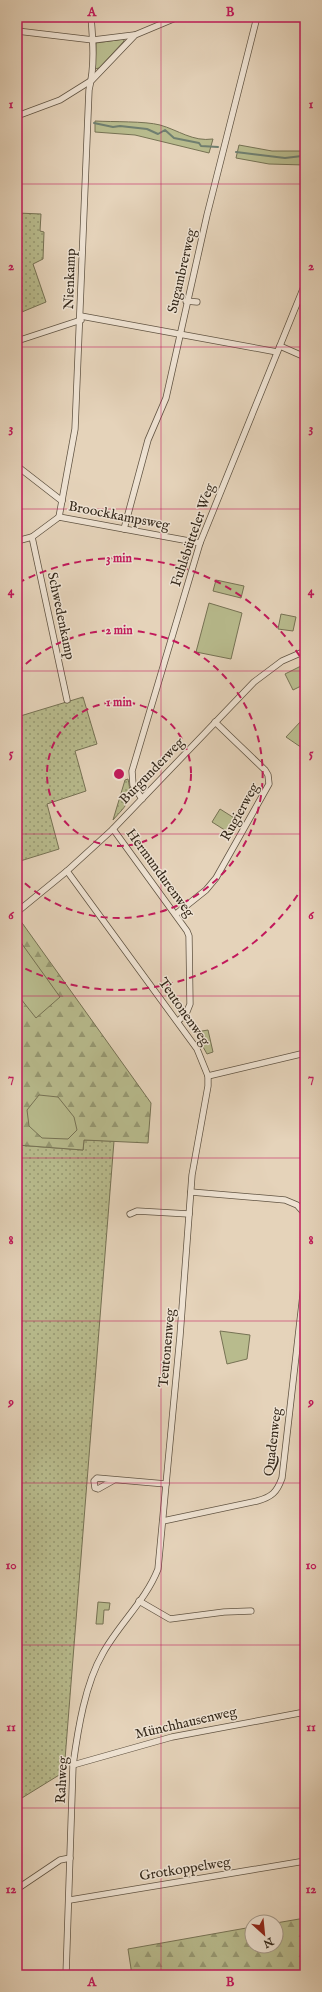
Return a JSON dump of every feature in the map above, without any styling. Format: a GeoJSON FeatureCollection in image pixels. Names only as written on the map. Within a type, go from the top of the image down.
{"type":"FeatureCollection","features":[{"type":"Feature","properties":{"kind":"street","name":"Nienkamp"},"geometry":{"type":"LineString","coordinates":[[59,516],[75,429],[90,90],[92,80],[93,40],[90,17]]}},
{"type":"Feature","properties":{"kind":"street"},"geometry":{"type":"LineString","coordinates":[[17,31],[93,40],[135,34],[178,17]]}},
{"type":"Feature","properties":{"kind":"street","name":"Sugambrerweg"},"geometry":{"type":"LineString","coordinates":[[124,529],[148,440],[166,398],[186,301],[257,17]]}},
{"type":"Feature","properties":{"kind":"street"},"geometry":{"type":"LineString","coordinates":[[17,116],[60,100],[92,80],[135,34]]}},
{"type":"Feature","properties":{"kind":"street","name":"Fuhlsbütteler Weg"},"geometry":{"type":"LineString","coordinates":[[142,799],[133,785],[132,771],[200,544],[305,284]]}},
{"type":"Feature","properties":{"kind":"street"},"geometry":{"type":"LineString","coordinates":[[186,301],[197,302]]}},
{"type":"Feature","properties":{"kind":"street"},"geometry":{"type":"LineString","coordinates":[[17,341],[81,318],[277,352]]}},
{"type":"Feature","properties":{"kind":"street"},"geometry":{"type":"LineString","coordinates":[[280,346],[305,357]]}},
{"type":"Feature","properties":{"kind":"street"},"geometry":{"type":"LineString","coordinates":[[17,466],[62,501]]}},
{"type":"Feature","properties":{"kind":"street","name":"Broockkampsweg"},"geometry":{"type":"LineString","coordinates":[[17,541],[32,537],[59,516],[200,544]]}},
{"type":"Feature","properties":{"kind":"street","name":"Schwedenkamp"},"geometry":{"type":"LineString","coordinates":[[32,537],[67,700]]}},
{"type":"Feature","properties":{"kind":"street","name":"Burgunderweg"},"geometry":{"type":"LineString","coordinates":[[17,912],[67,872],[114,829],[215,722],[261,676],[282,662],[305,651]]}},
{"type":"Feature","properties":{"kind":"street","name":"Rugierweg"},"geometry":{"type":"LineString","coordinates":[[176,914],[206,890],[216,878],[269,784],[268,775],[265,770],[215,722]]}},
{"type":"Feature","properties":{"kind":"street","name":"Hermundurenweg"},"geometry":{"type":"LineString","coordinates":[[114,829],[176,914],[189,936],[189,1009],[178,1021]]}},
{"type":"Feature","properties":{"kind":"street","name":"Teutonenweg"},"geometry":{"type":"LineString","coordinates":[[67,872],[178,1021],[197,1049],[208,1076],[207,1099],[196,1143],[191,1192],[158,1569],[154,1579],[139,1601]]}},
{"type":"Feature","properties":{"kind":"street"},"geometry":{"type":"LineString","coordinates":[[208,1076],[305,1053]]}},
{"type":"Feature","properties":{"kind":"street"},"geometry":{"type":"LineString","coordinates":[[191,1192],[285,1200],[304,1210]]}},
{"type":"Feature","properties":{"kind":"street"},"geometry":{"type":"LineString","coordinates":[[130,1214],[138,1211],[189,1214]]}},
{"type":"Feature","properties":{"kind":"street","name":"Quadenweg"},"geometry":{"type":"LineString","coordinates":[[163,1521],[267,1499],[276,1492],[282,1478],[305,1277]]}},
{"type":"Feature","properties":{"kind":"street"},"geometry":{"type":"LineString","coordinates":[[114,1480],[166,1484]]}},
{"type":"Feature","properties":{"kind":"street"},"geometry":{"type":"LineString","coordinates":[[139,1601],[170,1619],[224,1612],[251,1611]]}},
{"type":"Feature","properties":{"kind":"street","name":"Rahweg"},"geometry":{"type":"LineString","coordinates":[[66,1975],[70,1900],[73,1765],[78,1732],[102,1653],[139,1601]]}},
{"type":"Feature","properties":{"kind":"street","name":"Münchhausenweg"},"geometry":{"type":"LineString","coordinates":[[73,1765],[172,1737],[305,1712]]}},
{"type":"Feature","properties":{"kind":"street"},"geometry":{"type":"LineString","coordinates":[[17,1889],[60,1860],[70,1858]]}},
{"type":"Feature","properties":{"kind":"street","name":"Grotkoppelweg"},"geometry":{"type":"LineString","coordinates":[[70,1900],[305,1861]]}},
{"type":"Feature","properties":{"kind":"green space"},"geometry":{"type":"Polygon","coordinates":[[[124,39],[124,41],[99,68],[95,69],[96,43],[124,39]]]}},
{"type":"Feature","properties":{"kind":"green space"},"geometry":{"type":"Polygon","coordinates":[[[95,121],[154,124],[167,127],[199,139],[213,139],[209,153],[135,135],[95,132],[95,121]]]}},
{"type":"Feature","properties":{"kind":"green space"},"geometry":{"type":"Polygon","coordinates":[[[239,145],[272,151],[305,151],[305,165],[269,164],[236,158],[239,145]]]}},
{"type":"Feature","properties":{"kind":"green space"},"geometry":{"type":"Polygon","coordinates":[[[17,213],[41,214],[40,231],[44,232],[43,259],[33,264],[46,302],[17,314],[17,213]]]}},
{"type":"Feature","properties":{"kind":"green space"},"geometry":{"type":"Polygon","coordinates":[[[216,580],[244,586],[241,598],[213,591],[216,580]]]}},
{"type":"Feature","properties":{"kind":"green space"},"geometry":{"type":"Polygon","coordinates":[[[209,603],[242,613],[231,659],[196,652],[209,603]]]}},
{"type":"Feature","properties":{"kind":"green space"},"geometry":{"type":"Polygon","coordinates":[[[281,614],[296,617],[293,631],[278,629],[281,614]]]}},
{"type":"Feature","properties":{"kind":"green space"},"geometry":{"type":"Polygon","coordinates":[[[305,664],[305,684],[293,690],[285,674],[305,664]]]}},
{"type":"Feature","properties":{"kind":"green space"},"geometry":{"type":"Polygon","coordinates":[[[83,697],[97,744],[75,751],[86,791],[47,804],[59,849],[17,862],[17,717],[83,697]]]}},
{"type":"Feature","properties":{"kind":"green space"},"geometry":{"type":"Polygon","coordinates":[[[302,720],[305,726],[305,750],[286,737],[302,720]]]}},
{"type":"Feature","properties":{"kind":"green space"},"geometry":{"type":"Polygon","coordinates":[[[128,779],[130,792],[128,802],[113,820],[125,780],[128,779]]]}},
{"type":"Feature","properties":{"kind":"green space"},"geometry":{"type":"Polygon","coordinates":[[[220,809],[239,821],[231,834],[212,822],[220,809]]]}},
{"type":"Feature","properties":{"kind":"green space"},"geometry":{"type":"Polygon","coordinates":[[[20,920],[151,1103],[148,1143],[84,1140],[83,1150],[17,1145],[17,922],[20,920]]]}},
{"type":"Feature","properties":{"kind":"green space"},"geometry":{"type":"Polygon","coordinates":[[[17,937],[60,997],[36,1018],[17,994],[17,937]]]}},
{"type":"Feature","properties":{"kind":"green space"},"geometry":{"type":"Polygon","coordinates":[[[208,1030],[213,1052],[207,1054],[196,1032],[208,1030]]]}},
{"type":"Feature","properties":{"kind":"green space"},"geometry":{"type":"Polygon","coordinates":[[[39,1095],[58,1097],[74,1117],[77,1130],[68,1139],[42,1138],[29,1126],[27,1110],[39,1095]]]}},
{"type":"Feature","properties":{"kind":"green space"},"geometry":{"type":"Polygon","coordinates":[[[84,1140],[114,1141],[64,1772],[17,1801],[17,1145],[83,1150],[84,1140]]]}},
{"type":"Feature","properties":{"kind":"green space"},"geometry":{"type":"Polygon","coordinates":[[[220,1331],[250,1335],[247,1359],[227,1364],[220,1331]]]}},
{"type":"Feature","properties":{"kind":"green space"},"geometry":{"type":"Polygon","coordinates":[[[98,1602],[110,1603],[109,1610],[104,1610],[103,1624],[96,1624],[98,1602]]]}},
{"type":"Feature","properties":{"kind":"green space"},"geometry":{"type":"Polygon","coordinates":[[[305,1918],[305,1975],[132,1975],[128,1949],[244,1928],[244,1954],[284,1954],[284,1922],[305,1918]]]}},
{"type":"Feature","properties":{"kind":"waterway"},"geometry":{"type":"LineString","coordinates":[[94,123],[113,127],[120,126],[147,129],[158,134],[165,130],[174,138],[199,143],[201,146],[218,147]]}},
{"type":"Feature","properties":{"kind":"waterway"},"geometry":{"type":"LineString","coordinates":[[236,152],[285,158],[302,156],[305,158]]}}]}
